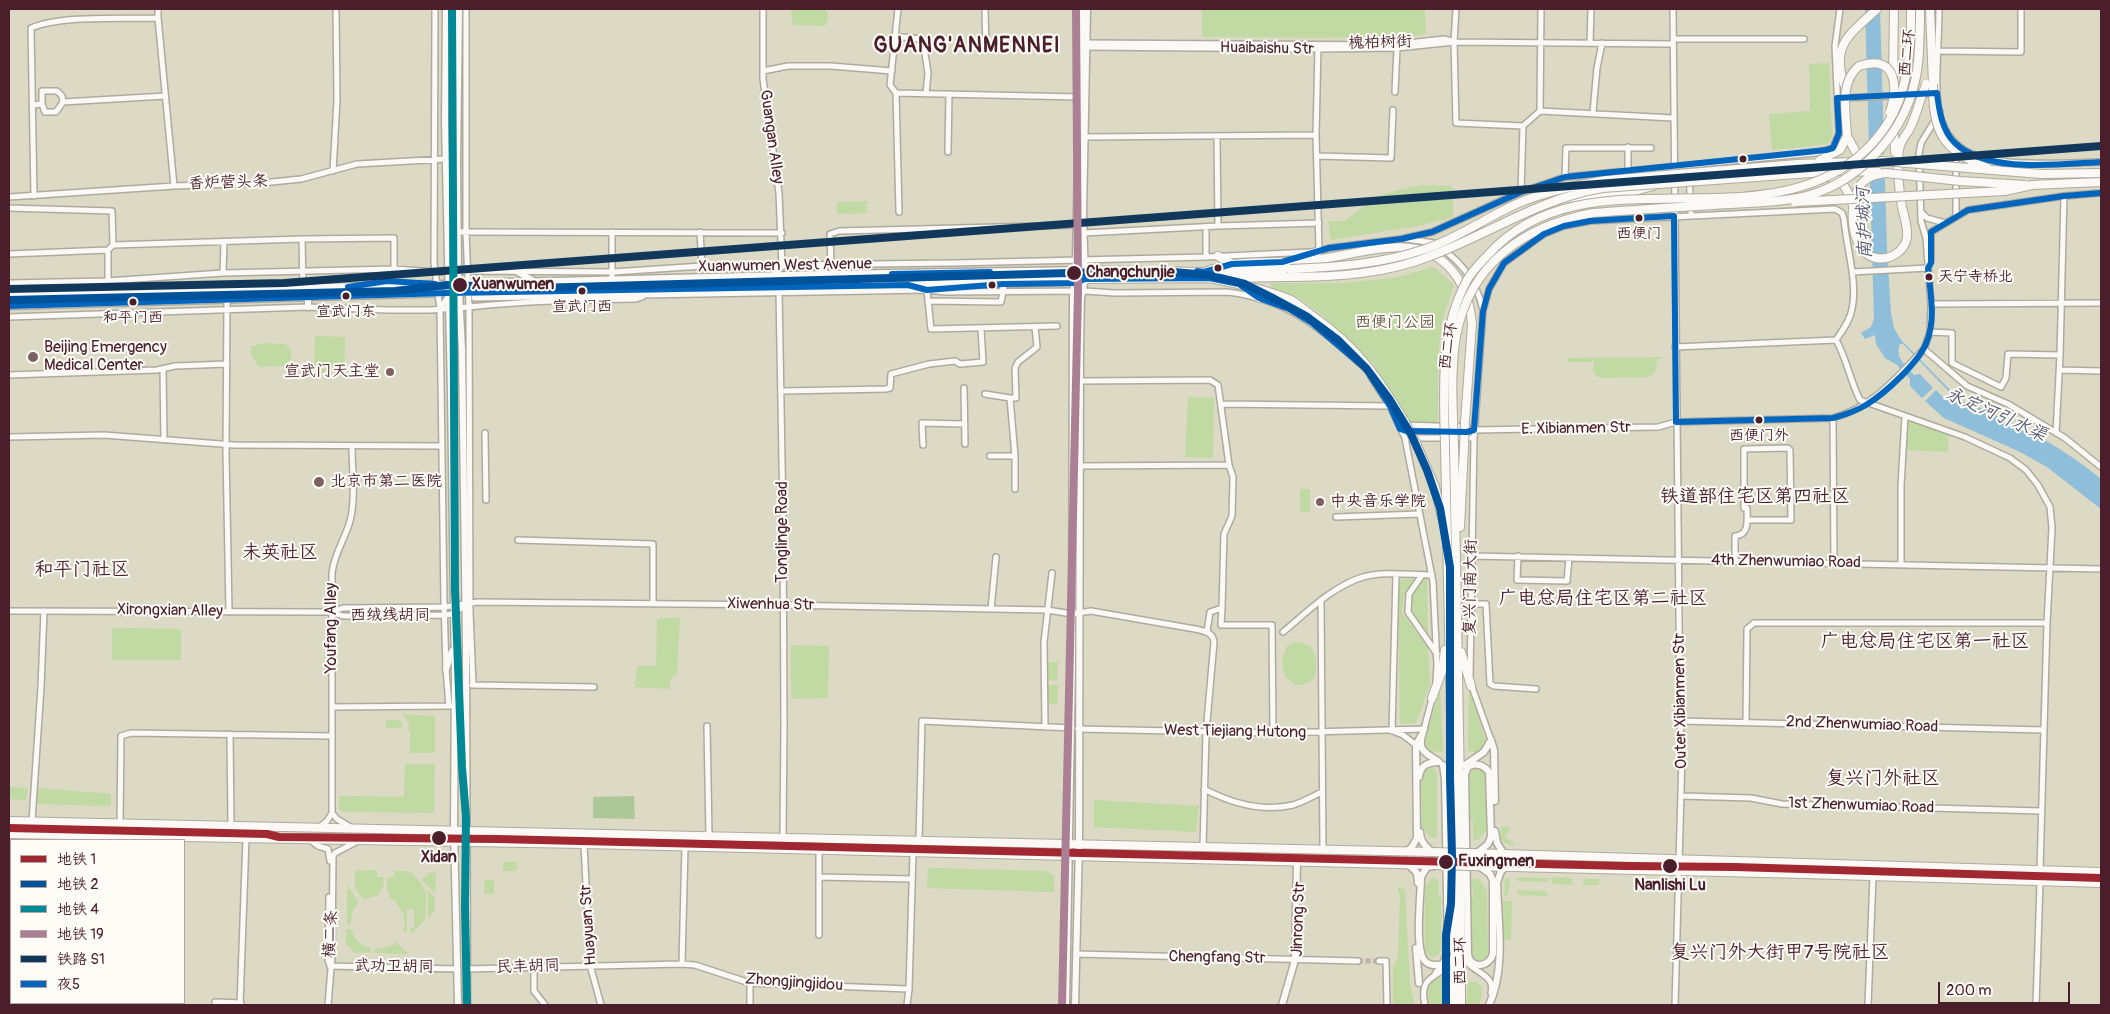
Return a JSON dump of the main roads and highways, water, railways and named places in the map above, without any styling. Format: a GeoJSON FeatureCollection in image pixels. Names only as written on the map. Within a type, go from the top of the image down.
{"type":"FeatureCollection","features":[{"type":"Feature","properties":{"kind":"highway"},"geometry":{"type":"LineString","coordinates":[[1797,164],[1824,159],[1840,150],[1846,136],[1845,87],[1841,75],[1840,50],[1843,42],[1878,9]]}},
{"type":"Feature","properties":{"kind":"highway"},"geometry":{"type":"LineString","coordinates":[[1756,177],[1824,176],[1839,180],[1852,194],[1855,237],[1861,248],[1869,256],[1878,259],[1889,258],[1895,255],[1905,244],[1907,238],[1895,150],[1892,97],[1894,9]]}},
{"type":"Feature","properties":{"kind":"highway","name":"西二环"},"geometry":{"type":"LineString","coordinates":[[1461,1005],[1448,628],[1445,366],[1446,341],[1453,314],[1465,282],[1494,248],[1514,231],[1536,219],[1561,210],[1592,202],[1750,196],[1798,189],[1837,172],[1867,150],[1898,106],[1908,74],[1911,9]]}},
{"type":"Feature","properties":{"kind":"highway","name":"西二环"},"geometry":{"type":"LineString","coordinates":[[1453,1005],[1458,949],[1460,788],[1453,386],[1456,337],[1462,314],[1474,288],[1500,254],[1541,227],[1566,218],[1584,214],[1776,201],[1812,194],[1838,182],[1870,160],[1887,142],[1907,107],[1914,85],[1919,55],[1920,9]]}},
{"type":"Feature","properties":{"kind":"highway"},"geometry":{"type":"LineString","coordinates":[[1898,169],[1900,145],[1909,130],[1929,84],[1935,53],[1930,9]]}},
{"type":"Feature","properties":{"kind":"highway"},"geometry":{"type":"LineString","coordinates":[[1845,87],[1852,74],[1860,66],[1878,63],[1889,69],[1895,79],[1896,86],[1887,124]]}},
{"type":"Feature","properties":{"kind":"highway"},"geometry":{"type":"LineString","coordinates":[[1929,84],[1936,125],[1944,139],[1952,149],[1965,159],[1993,171]]}},
{"type":"Feature","properties":{"kind":"highway"},"geometry":{"type":"LineString","coordinates":[[1846,136],[1858,156],[1883,161],[2040,174],[2101,174]]}},
{"type":"Feature","properties":{"kind":"highway"},"geometry":{"type":"LineString","coordinates":[[1085,279],[1207,275],[1326,268],[1401,257],[1455,238],[1520,203],[1578,185],[1606,180],[1797,164],[1883,161]]}},
{"type":"Feature","properties":{"kind":"highway"},"geometry":{"type":"LineString","coordinates":[[2078,174],[2101,167]]}},
{"type":"Feature","properties":{"kind":"highway"},"geometry":{"type":"LineString","coordinates":[[1085,270],[1286,277],[1352,274],[1413,262],[1440,252],[1552,201],[1579,192],[1657,184],[1838,171],[2037,185],[2101,182]]}},
{"type":"Feature","properties":{"kind":"highway"},"geometry":{"type":"LineString","coordinates":[[1852,194],[1866,179],[1886,173]]}},
{"type":"Feature","properties":{"kind":"highway"},"geometry":{"type":"LineString","coordinates":[[2080,183],[2101,187]]}},
{"type":"Feature","properties":{"kind":"highway"},"geometry":{"type":"LineString","coordinates":[[1776,201],[1801,202],[2005,191],[2037,185]]}},
{"type":"Feature","properties":{"kind":"highway"},"geometry":{"type":"LineString","coordinates":[[1207,275],[1232,264],[1312,260],[1397,248],[1411,248],[1428,252],[1444,262],[1461,282],[1470,310],[1472,324],[1456,556]]}},
{"type":"Feature","properties":{"kind":"highway"},"geometry":{"type":"LineString","coordinates":[[1282,262],[1319,251]]}},
{"type":"Feature","properties":{"kind":"highway"},"geometry":{"type":"LineString","coordinates":[[1218,256],[1232,264]]}},
{"type":"Feature","properties":{"kind":"highway"},"geometry":{"type":"LineString","coordinates":[[1207,275],[1292,301],[1335,332],[1371,369],[1403,425],[1416,442],[1435,487],[1447,545]]}},
{"type":"Feature","properties":{"kind":"highway"},"geometry":{"type":"LineString","coordinates":[[1239,284],[1259,298]]}},
{"type":"Feature","properties":{"kind":"highway"},"geometry":{"type":"LineString","coordinates":[[1432,698],[1442,671],[1448,628]]}},
{"type":"Feature","properties":{"kind":"highway"},"geometry":{"type":"LineString","coordinates":[[1457,632],[1463,663],[1471,686]]}},
{"type":"Feature","properties":{"kind":"highway"},"geometry":{"type":"LineString","coordinates":[[9,821],[1432,852],[2101,872]]}},
{"type":"Feature","properties":{"kind":"highway"},"geometry":{"type":"LineString","coordinates":[[9,834],[80,838],[584,844],[2101,883]]}},
{"type":"Feature","properties":{"kind":"main road"},"geometry":{"type":"LineString","coordinates":[[446,9],[445,158],[451,409],[452,706],[458,1005]]}},
{"type":"Feature","properties":{"kind":"main road"},"geometry":{"type":"LineString","coordinates":[[459,9],[458,271],[461,307],[470,685],[467,830],[467,1005]]}},
{"type":"Feature","properties":{"kind":"main road"},"geometry":{"type":"LineString","coordinates":[[1075,1005],[1074,858],[1070,845],[1080,613],[1081,303],[1085,279],[1082,216],[1085,137],[1083,45],[1080,9]]}},
{"type":"Feature","properties":{"kind":"main road"},"geometry":{"type":"LineString","coordinates":[[1066,1005],[1074,858],[1079,845],[1072,614],[1074,291],[1079,97],[1086,9]]}},
{"type":"Feature","properties":{"kind":"main road"},"geometry":{"type":"LineString","coordinates":[[772,277],[782,266]]}},
{"type":"Feature","properties":{"kind":"main road"},"geometry":{"type":"LineString","coordinates":[[814,266],[827,274]]}},
{"type":"Feature","properties":{"kind":"main road","name":"Xuanwumen West Avenue"},"geometry":{"type":"LineString","coordinates":[[9,295],[772,277],[827,274],[1085,270]]}},
{"type":"Feature","properties":{"kind":"main road"},"geometry":{"type":"LineString","coordinates":[[518,272],[535,282]]}},
{"type":"Feature","properties":{"kind":"main road","name":"Xuanwumen West Avenue"},"geometry":{"type":"LineString","coordinates":[[9,306],[448,295],[468,292],[779,290],[1075,281],[1085,279]]}},
{"type":"Feature","properties":{"kind":"main road"},"geometry":{"type":"LineString","coordinates":[[1003,282],[1003,292]]}},
{"type":"Feature","properties":{"kind":"main road"},"geometry":{"type":"LineString","coordinates":[[908,285],[927,290]]}},
{"type":"Feature","properties":{"kind":"main road"},"geometry":{"type":"LineString","coordinates":[[308,298],[308,307]]}},
{"type":"Feature","properties":{"kind":"main road"},"geometry":{"type":"LineString","coordinates":[[446,669],[453,647]]}},
{"type":"Feature","properties":{"kind":"main road"},"geometry":{"type":"LineString","coordinates":[[1406,852],[1418,838],[1416,745],[1423,732],[1420,742],[1421,748],[1441,764],[1452,776]]}},
{"type":"Feature","properties":{"kind":"main road"},"geometry":{"type":"LineString","coordinates":[[1460,788],[1464,766],[1487,749],[1491,740],[1495,756],[1495,836],[1497,844],[1504,854]]}},
{"type":"Feature","properties":{"kind":"main road"},"geometry":{"type":"LineString","coordinates":[[1432,852],[1424,845],[1420,838],[1419,773],[1425,765],[1441,764]]}},
{"type":"Feature","properties":{"kind":"main road"},"geometry":{"type":"LineString","coordinates":[[1436,973],[1444,964],[1448,950],[1445,775],[1441,764]]}},
{"type":"Feature","properties":{"kind":"main road"},"geometry":{"type":"LineString","coordinates":[[1473,853],[1488,844],[1491,837],[1489,772],[1482,766],[1475,764],[1468,767],[1465,774],[1470,960],[1475,968]]}},
{"type":"Feature","properties":{"kind":"main road"},"geometry":{"type":"LineString","coordinates":[[1284,1005],[1296,960],[1299,861]]}},
{"type":"Feature","properties":{"kind":"main road"},"geometry":{"type":"LineString","coordinates":[[1407,864],[1413,868],[1418,876],[1416,946],[1419,983]]}},
{"type":"Feature","properties":{"kind":"main road"},"geometry":{"type":"LineString","coordinates":[[1435,865],[1427,867],[1421,877],[1420,946],[1422,957],[1430,965],[1444,964]]}},
{"type":"Feature","properties":{"kind":"main road"},"geometry":{"type":"LineString","coordinates":[[1470,960],[1477,965],[1486,964],[1492,954],[1493,881],[1490,874],[1479,866]]}},
{"type":"Feature","properties":{"kind":"main road"},"geometry":{"type":"LineString","coordinates":[[1488,1005],[1495,991],[1499,965],[1497,883],[1501,871],[1508,867]]}},
{"type":"Feature","properties":{"kind":"water","name":"永定河引水渠"},"geometry":{"type":"Polygon","coordinates":[[[1865,9],[1880,9],[1887,249],[1891,313],[1894,328],[1901,340],[1962,402],[1967,402],[2003,418],[2037,436],[2069,455],[2101,479],[2101,509],[2047,467],[2018,451],[1944,418],[1925,401],[1936,390],[1946,400],[1954,403],[1957,400],[1903,344],[1900,344],[1899,349],[1902,361],[1914,375],[1920,374],[1933,388],[1922,398],[1910,386],[1910,379],[1897,365],[1885,358],[1876,344],[1875,335],[1865,339],[1861,333],[1871,327],[1874,319],[1865,9]]]}},
{"type":"Feature","properties":{"kind":"tunnel"},"geometry":{"type":"LineString","coordinates":[[1358,961],[1379,961]]}},
{"type":"Feature","properties":{"kind":"metro line","name":"4"},"geometry":{"type":"LineString","coordinates":[[452,9],[455,589],[462,767],[466,817],[467,1005]]}},
{"type":"Feature","properties":{"kind":"metro line","name":"19"},"geometry":{"type":"LineString","coordinates":[[1062,1005],[1078,291],[1076,9]]}},
{"type":"Feature","properties":{"kind":"metro line","name":"2"},"geometry":{"type":"LineString","coordinates":[[9,300],[395,291],[447,285],[536,288],[1104,272],[1173,272],[1208,275],[1245,284],[1306,316],[1338,340],[1366,368],[1390,400],[1411,434],[1427,470],[1440,508],[1450,567],[1452,856],[1451,904],[1446,935],[1446,1005]]}},
{"type":"Feature","properties":{"kind":"metro line","name":"1"},"geometry":{"type":"LineString","coordinates":[[9,828],[267,834],[279,837],[497,839],[1624,866],[1735,867],[2101,878]]}},
{"type":"Feature","properties":{"kind":"rail line","name":"S1"},"geometry":{"type":"LineString","coordinates":[[9,289],[284,283],[2101,146]]}},
{"type":"Feature","properties":{"kind":"place","name":"西便门"},"geometry":{"type":"Point","coordinates":[1639,218]}},
{"type":"Feature","properties":{"kind":"place","name":"Changchunjie"},"geometry":{"type":"Point","coordinates":[1074,273]}},
{"type":"Feature","properties":{"kind":"place","name":"天宁寺桥北"},"geometry":{"type":"Point","coordinates":[1929,277]}},
{"type":"Feature","properties":{"kind":"place","name":"Xuanwumen"},"geometry":{"type":"Point","coordinates":[460,285]}},
{"type":"Feature","properties":{"kind":"place","name":"宣武门西"},"geometry":{"type":"Point","coordinates":[582,291]}},
{"type":"Feature","properties":{"kind":"place","name":"宣武门东"},"geometry":{"type":"Point","coordinates":[346,296]}},
{"type":"Feature","properties":{"kind":"place","name":"和平门西"},"geometry":{"type":"Point","coordinates":[133,302]}},
{"type":"Feature","properties":{"kind":"place","name":"Beijing Emergency Medical Center"},"geometry":{"type":"Point","coordinates":[33,357]}},
{"type":"Feature","properties":{"kind":"place","name":"宣武门天主堂"},"geometry":{"type":"Point","coordinates":[390,372]}},
{"type":"Feature","properties":{"kind":"place","name":"西便门外"},"geometry":{"type":"Point","coordinates":[1759,420]}},
{"type":"Feature","properties":{"kind":"place","name":"北京市第二医院"},"geometry":{"type":"Point","coordinates":[319,482]}},
{"type":"Feature","properties":{"kind":"place","name":"中央音乐学院"},"geometry":{"type":"Point","coordinates":[1320,502]}},
{"type":"Feature","properties":{"kind":"place","name":"Xidan"},"geometry":{"type":"Point","coordinates":[439,838]}},
{"type":"Feature","properties":{"kind":"place","name":"Fuxingmen"},"geometry":{"type":"Point","coordinates":[1446,862]}},
{"type":"Feature","properties":{"kind":"place","name":"Nanlishi Lu"},"geometry":{"type":"Point","coordinates":[1670,866]}},
{"type":"Feature","properties":{"kind":"district","name":"GUANG'ANMENNEI"},"geometry":{"type":"Point","coordinates":[967,47]}},
{"type":"Feature","properties":{"kind":"district","name":"铁道部住宅区第四社区"},"geometry":{"type":"Point","coordinates":[1755,497]}},
{"type":"Feature","properties":{"kind":"district","name":"未英社区"},"geometry":{"type":"Point","coordinates":[280,553]}},
{"type":"Feature","properties":{"kind":"district","name":"和平门社区"},"geometry":{"type":"Point","coordinates":[82,570]}},
{"type":"Feature","properties":{"kind":"district","name":"广电总局住宅区第二社区"},"geometry":{"type":"Point","coordinates":[1603,599]}},
{"type":"Feature","properties":{"kind":"district","name":"广电总局住宅区第一社区"},"geometry":{"type":"Point","coordinates":[1925,642]}},
{"type":"Feature","properties":{"kind":"district","name":"复兴门外社区"},"geometry":{"type":"Point","coordinates":[1883,779]}},
{"type":"Feature","properties":{"kind":"district","name":"复兴门外大街甲7号院社区"},"geometry":{"type":"Point","coordinates":[1780,953]}},
{"type":"Feature","properties":{"kind":"water label","name":"南护城河"},"geometry":{"type":"Point","coordinates":[1865,223]}},
{"type":"Feature","properties":{"kind":"park label","name":"西便门公园"},"geometry":{"type":"Point","coordinates":[1395,323]}}]}
